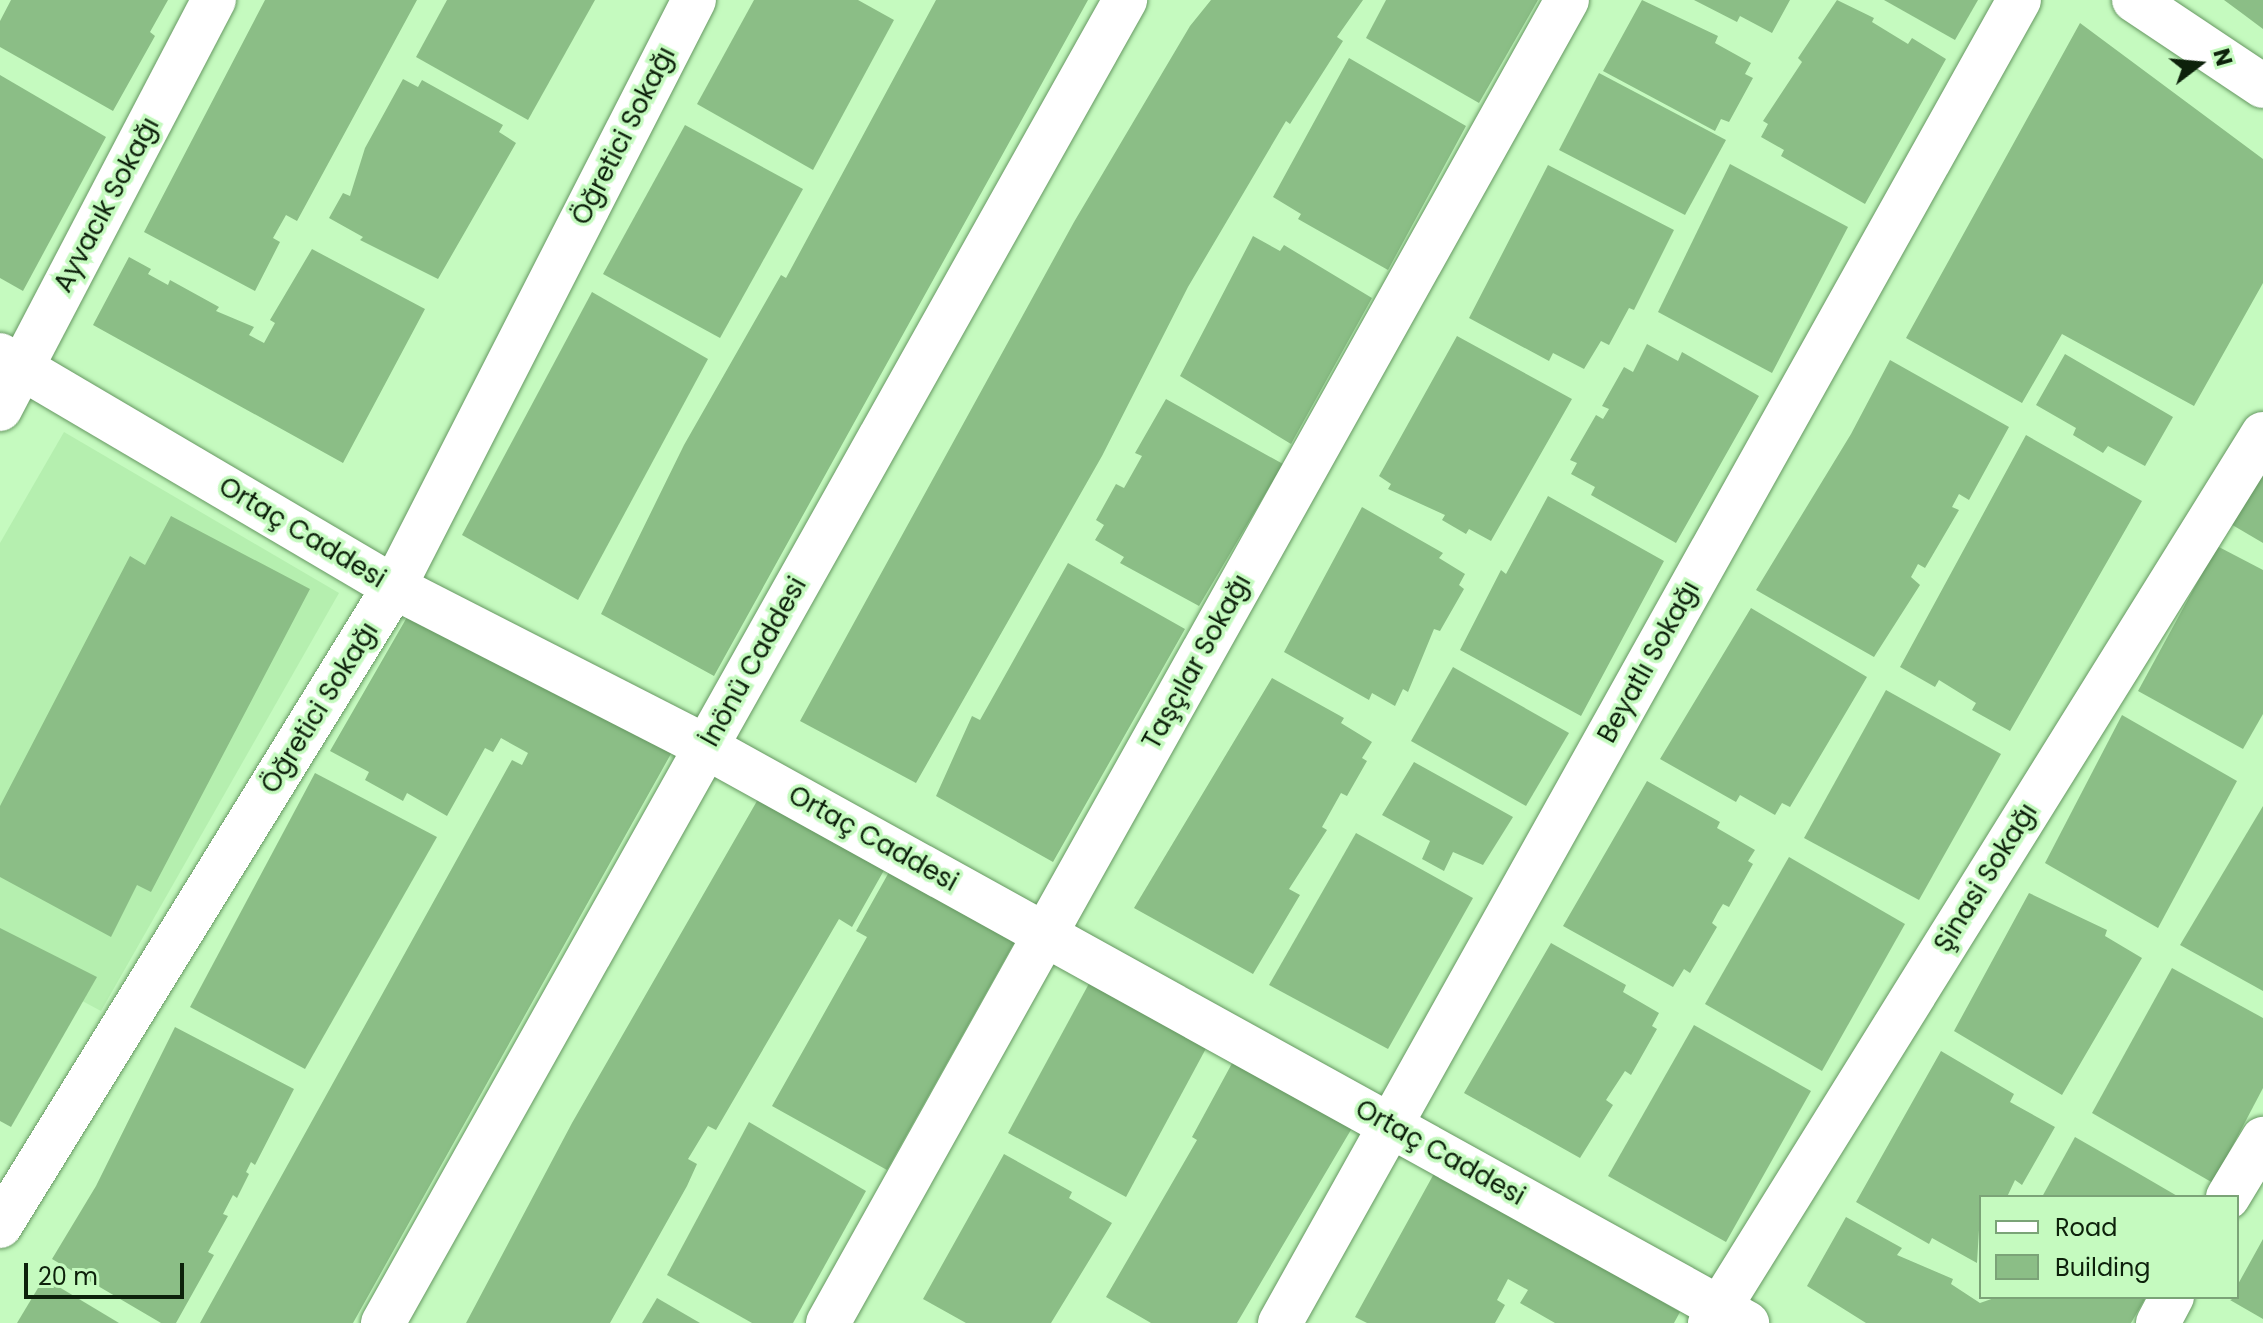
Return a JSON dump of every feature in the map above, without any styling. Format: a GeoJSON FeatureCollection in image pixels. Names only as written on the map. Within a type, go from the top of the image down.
{"type":"FeatureCollection","features":[{"type":"Feature","properties":{"kind":"street","name":"Ayvacık Sokağı"},"geometry":{"type":"LineString","coordinates":[[0,409],[11,361],[214,0]]}},
{"type":"Feature","properties":{"kind":"street","name":"Öğretici Sokağı"},"geometry":{"type":"LineString","coordinates":[[0,1226],[394,587],[694,0]]}},
{"type":"Feature","properties":{"kind":"street","name":"İnönü Caddesi"},"geometry":{"type":"LineString","coordinates":[[383,1323],[1125,0]]}},
{"type":"Feature","properties":{"kind":"street","name":"Taşçılar Sokağı"},"geometry":{"type":"LineString","coordinates":[[828,1323],[1567,0]]}},
{"type":"Feature","properties":{"kind":"street","name":"Beyatlı Sokağı"},"geometry":{"type":"LineString","coordinates":[[1280,1323],[2019,0]]}},
{"type":"Feature","properties":{"kind":"street"},"geometry":{"type":"LineString","coordinates":[[2134,0],[2263,86]]}},
{"type":"Feature","properties":{"kind":"street","name":"Ortaç Caddesi"},"geometry":{"type":"LineString","coordinates":[[11,361],[394,587],[706,747],[1390,1125],[1725,1318]]}},
{"type":"Feature","properties":{"kind":"street","name":"Şinasi Sokağı"},"geometry":{"type":"LineString","coordinates":[[1725,1318],[2263,434]]}},
{"type":"Feature","properties":{"kind":"street"},"geometry":{"type":"LineString","coordinates":[[2229,1195],[2263,1139]]}},
{"type":"Feature","properties":{"kind":"street"},"geometry":{"type":"LineString","coordinates":[[2158,1323],[2171,1299]]}},
{"type":"Feature","properties":{"kind":"shaded area"},"geometry":{"type":"Polygon","coordinates":[[[64,432],[339,593],[101,1011],[0,957],[0,543],[64,432]]]}},
{"type":"Feature","properties":{"kind":"building"},"geometry":{"type":"Polygon","coordinates":[[[11,0],[168,0],[150,32],[155,36],[113,111],[0,47],[0,21],[11,0]]]}},
{"type":"Feature","properties":{"kind":"building"},"geometry":{"type":"Polygon","coordinates":[[[265,0],[417,0],[297,221],[286,215],[273,238],[280,242],[255,291],[144,232],[265,0]]]}},
{"type":"Feature","properties":{"kind":"building"},"geometry":{"type":"Polygon","coordinates":[[[447,0],[595,0],[528,120],[416,57],[447,0]]]}},
{"type":"Feature","properties":{"kind":"building"},"geometry":{"type":"Polygon","coordinates":[[[754,0],[858,0],[894,20],[813,170],[697,104],[754,0]]]}},
{"type":"Feature","properties":{"kind":"building"},"geometry":{"type":"Polygon","coordinates":[[[936,0],[1088,0],[714,676],[601,614],[684,445],[781,275],[786,278],[936,0]]]}},
{"type":"Feature","properties":{"kind":"building"},"geometry":{"type":"Polygon","coordinates":[[[1211,0],[1363,0],[1337,37],[1343,41],[1290,124],[1286,121],[1188,287],[1102,456],[916,783],[800,721],[1074,222],[1190,26],[1211,0]]]}},
{"type":"Feature","properties":{"kind":"building"},"geometry":{"type":"Polygon","coordinates":[[[1386,0],[1538,0],[1479,103],[1366,38],[1386,0]]]}},
{"type":"Feature","properties":{"kind":"building"},"geometry":{"type":"Polygon","coordinates":[[[1642,0],[1718,36],[1715,43],[1751,63],[1745,74],[1753,78],[1729,122],[1721,119],[1715,131],[1603,71],[1642,0]]]}},
{"type":"Feature","properties":{"kind":"building"},"geometry":{"type":"Polygon","coordinates":[[[1694,0],[1790,0],[1772,33],[1740,16],[1737,22],[1694,0]]]}},
{"type":"Feature","properties":{"kind":"building"},"geometry":{"type":"Polygon","coordinates":[[[1837,0],[1874,18],[1872,22],[1908,44],[1912,38],[1946,59],[1865,204],[1781,156],[1784,150],[1761,137],[1768,124],[1763,121],[1802,62],[1798,58],[1837,0]]]}},
{"type":"Feature","properties":{"kind":"building"},"geometry":{"type":"Polygon","coordinates":[[[1884,0],[1978,0],[1955,40],[1884,0]]]}},
{"type":"Feature","properties":{"kind":"building"},"geometry":{"type":"Polygon","coordinates":[[[2224,0],[2263,0],[2263,29],[2243,14],[2224,0]]]}},
{"type":"Feature","properties":{"kind":"building"},"geometry":{"type":"Polygon","coordinates":[[[2080,23],[2263,159],[2263,283],[2194,406],[2062,334],[2022,403],[1906,338],[2080,23]]]}},
{"type":"Feature","properties":{"kind":"building"},"geometry":{"type":"Polygon","coordinates":[[[1349,58],[1466,126],[1388,270],[1298,219],[1301,214],[1273,197],[1349,58]]]}},
{"type":"Feature","properties":{"kind":"building"},"geometry":{"type":"Polygon","coordinates":[[[1599,73],[1726,140],[1685,215],[1559,150],[1599,73]]]}},
{"type":"Feature","properties":{"kind":"building"},"geometry":{"type":"Polygon","coordinates":[[[0,75],[106,137],[23,291],[0,278],[0,75]]]}},
{"type":"Feature","properties":{"kind":"building"},"geometry":{"type":"Polygon","coordinates":[[[403,79],[418,87],[422,80],[503,125],[499,132],[516,143],[438,279],[360,240],[363,237],[329,218],[343,193],[350,196],[365,148],[403,79]]]}},
{"type":"Feature","properties":{"kind":"building"},"geometry":{"type":"Polygon","coordinates":[[[685,125],[803,189],[720,338],[603,274],[685,125]]]}},
{"type":"Feature","properties":{"kind":"building"},"geometry":{"type":"Polygon","coordinates":[[[1730,164],[1848,227],[1772,373],[1658,312],[1730,164]]]}},
{"type":"Feature","properties":{"kind":"building"},"geometry":{"type":"Polygon","coordinates":[[[1548,165],[1674,230],[1634,310],[1629,308],[1609,345],[1601,341],[1584,369],[1553,353],[1549,361],[1469,318],[1548,165]]]}},
{"type":"Feature","properties":{"kind":"building"},"geometry":{"type":"Polygon","coordinates":[[[1253,236],[1280,251],[1284,245],[1372,298],[1291,444],[1180,376],[1253,236]]]}},
{"type":"Feature","properties":{"kind":"building"},"geometry":{"type":"Polygon","coordinates":[[[312,249],[425,309],[343,463],[93,325],[129,257],[151,269],[148,274],[168,285],[170,280],[219,307],[216,311],[254,327],[249,335],[264,343],[275,323],[270,320],[312,249]]]}},
{"type":"Feature","properties":{"kind":"building"},"geometry":{"type":"Polygon","coordinates":[[[592,292],[708,359],[578,600],[462,535],[592,292]]]}},
{"type":"Feature","properties":{"kind":"building"},"geometry":{"type":"Polygon","coordinates":[[[1457,336],[1572,399],[1491,541],[1469,529],[1466,534],[1442,520],[1445,515],[1388,489],[1391,484],[1379,476],[1457,336]]]}},
{"type":"Feature","properties":{"kind":"building"},"geometry":{"type":"Polygon","coordinates":[[[1647,344],[1678,361],[1682,352],[1759,396],[1676,543],[1591,495],[1595,487],[1571,474],[1577,463],[1570,460],[1596,415],[1603,419],[1609,409],[1602,406],[1624,367],[1633,372],[1647,344]]]}},
{"type":"Feature","properties":{"kind":"building"},"geometry":{"type":"Polygon","coordinates":[[[2065,354],[2173,417],[2145,466],[2108,446],[2103,453],[2073,435],[2076,428],[2036,405],[2065,354]]]}},
{"type":"Feature","properties":{"kind":"building"},"geometry":{"type":"Polygon","coordinates":[[[1890,360],[2009,427],[1969,500],[1959,494],[1952,507],[1959,510],[1925,568],[1918,564],[1911,577],[1920,585],[1874,657],[1756,590],[1851,434],[1890,360]]]}},
{"type":"Feature","properties":{"kind":"building"},"geometry":{"type":"Polygon","coordinates":[[[1166,399],[1283,464],[1199,606],[1120,563],[1124,557],[1095,540],[1104,525],[1096,520],[1116,484],[1124,488],[1142,456],[1135,453],[1166,399]]]}},
{"type":"Feature","properties":{"kind":"building"},"geometry":{"type":"Polygon","coordinates":[[[2026,435],[2142,501],[2010,731],[1972,710],[1976,703],[1939,680],[1935,687],[1900,667],[2026,435]]]}},
{"type":"Feature","properties":{"kind":"building"},"geometry":{"type":"Polygon","coordinates":[[[2263,463],[2263,543],[2229,523],[2263,463]]]}},
{"type":"Feature","properties":{"kind":"building"},"geometry":{"type":"Polygon","coordinates":[[[1548,496],[1664,561],[1581,716],[1460,650],[1501,570],[1506,574],[1548,496]]]}},
{"type":"Feature","properties":{"kind":"building"},"geometry":{"type":"Polygon","coordinates":[[[1362,507],[1443,553],[1439,558],[1465,574],[1459,585],[1464,589],[1440,631],[1434,629],[1408,692],[1403,689],[1395,706],[1372,693],[1369,700],[1284,652],[1362,507]]]}},
{"type":"Feature","properties":{"kind":"building"},"geometry":{"type":"Polygon","coordinates":[[[171,516],[310,589],[151,892],[137,885],[111,937],[0,877],[0,806],[130,556],[145,565],[171,516]]]}},
{"type":"Feature","properties":{"kind":"building"},"geometry":{"type":"Polygon","coordinates":[[[2217,546],[2263,570],[2263,714],[2243,749],[2138,691],[2217,546]]]}},
{"type":"Feature","properties":{"kind":"building"},"geometry":{"type":"Polygon","coordinates":[[[1068,563],[1185,629],[1053,862],[936,796],[972,716],[980,720],[1068,563]]]}},
{"type":"Feature","properties":{"kind":"building"},"geometry":{"type":"Polygon","coordinates":[[[414,605],[672,752],[353,1323],[200,1323],[512,760],[522,765],[528,753],[501,738],[493,752],[485,748],[447,816],[407,793],[403,801],[365,780],[369,772],[330,751],[414,605]]]}},
{"type":"Feature","properties":{"kind":"building"},"geometry":{"type":"Polygon","coordinates":[[[1751,608],[1867,677],[1790,807],[1782,803],[1775,815],[1740,795],[1736,802],[1660,759],[1751,608]]]}},
{"type":"Feature","properties":{"kind":"building"},"geometry":{"type":"Polygon","coordinates":[[[1453,667],[1569,733],[1526,806],[1411,741],[1453,667]]]}},
{"type":"Feature","properties":{"kind":"building"},"geometry":{"type":"Polygon","coordinates":[[[1272,678],[1344,718],[1341,723],[1372,742],[1362,758],[1367,761],[1347,796],[1341,793],[1322,827],[1327,830],[1289,889],[1300,895],[1253,974],[1134,908],[1272,678]]]}},
{"type":"Feature","properties":{"kind":"building"},"geometry":{"type":"Polygon","coordinates":[[[1886,690],[2001,754],[1919,900],[1804,838],[1886,690]]]}},
{"type":"Feature","properties":{"kind":"building"},"geometry":{"type":"Polygon","coordinates":[[[2122,715],[2237,781],[2158,928],[2045,863],[2122,715]]]}},
{"type":"Feature","properties":{"kind":"building"},"geometry":{"type":"Polygon","coordinates":[[[1414,762],[1513,817],[1483,865],[1453,852],[1444,871],[1422,859],[1430,841],[1382,815],[1414,762]]]}},
{"type":"Feature","properties":{"kind":"building"},"geometry":{"type":"Polygon","coordinates":[[[315,773],[437,837],[305,1069],[190,1007],[315,773]]]}},
{"type":"Feature","properties":{"kind":"building"},"geometry":{"type":"Polygon","coordinates":[[[1647,781],[1720,822],[1717,828],[1755,850],[1748,861],[1753,864],[1729,907],[1723,904],[1718,912],[1712,923],[1717,927],[1690,973],[1684,969],[1673,987],[1563,926],[1647,781]]]}},
{"type":"Feature","properties":{"kind":"building"},"geometry":{"type":"Polygon","coordinates":[[[761,794],[887,865],[852,927],[839,919],[716,1130],[708,1126],[688,1159],[697,1164],[687,1186],[610,1323],[466,1323],[572,1123],[761,794]]]}},
{"type":"Feature","properties":{"kind":"building"},"geometry":{"type":"Polygon","coordinates":[[[2263,806],[2263,991],[2180,945],[2263,806]]]}},
{"type":"Feature","properties":{"kind":"building"},"geometry":{"type":"Polygon","coordinates":[[[1356,833],[1473,898],[1388,1049],[1269,985],[1356,833]]]}},
{"type":"Feature","properties":{"kind":"building"},"geometry":{"type":"Polygon","coordinates":[[[1789,857],[1905,924],[1822,1071],[1705,1004],[1789,857]]]}},
{"type":"Feature","properties":{"kind":"building"},"geometry":{"type":"Polygon","coordinates":[[[893,865],[1018,936],[887,1170],[772,1106],[867,937],[856,931],[893,865]]]}},
{"type":"Feature","properties":{"kind":"building"},"geometry":{"type":"Polygon","coordinates":[[[2029,893],[2107,930],[2105,936],[2142,958],[2062,1095],[1954,1031],[2029,893]]]}},
{"type":"Feature","properties":{"kind":"building"},"geometry":{"type":"Polygon","coordinates":[[[0,928],[97,977],[11,1127],[0,1121],[0,928]]]}},
{"type":"Feature","properties":{"kind":"building"},"geometry":{"type":"Polygon","coordinates":[[[1551,943],[1626,985],[1623,992],[1659,1013],[1652,1026],[1657,1029],[1631,1075],[1625,1071],[1606,1100],[1613,1105],[1580,1158],[1464,1093],[1551,943]]]}},
{"type":"Feature","properties":{"kind":"building"},"geometry":{"type":"Polygon","coordinates":[[[2172,968],[2263,1018],[2263,1088],[2213,1183],[2092,1113],[2172,968]]]}},
{"type":"Feature","properties":{"kind":"building"},"geometry":{"type":"Polygon","coordinates":[[[1092,978],[1210,1041],[1126,1197],[1008,1133],[1092,978]]]}},
{"type":"Feature","properties":{"kind":"building"},"geometry":{"type":"Polygon","coordinates":[[[1694,1025],[1811,1091],[1726,1242],[1608,1176],[1694,1025]]]}},
{"type":"Feature","properties":{"kind":"building"},"geometry":{"type":"Polygon","coordinates":[[[175,1027],[294,1089],[255,1165],[251,1162],[246,1172],[249,1174],[237,1198],[233,1195],[223,1214],[228,1216],[208,1252],[214,1255],[176,1323],[161,1323],[52,1259],[96,1186],[175,1027]]]}},
{"type":"Feature","properties":{"kind":"building"},"geometry":{"type":"Polygon","coordinates":[[[1941,1051],[2014,1094],[2010,1102],[2055,1127],[2022,1185],[2015,1180],[2008,1195],[1979,1195],[1977,1263],[1932,1238],[1929,1244],[1856,1202],[1941,1051]]]}},
{"type":"Feature","properties":{"kind":"building"},"geometry":{"type":"Polygon","coordinates":[[[1236,1056],[1355,1123],[1237,1323],[1151,1323],[1106,1297],[1197,1140],[1192,1137],[1236,1056]]]}},
{"type":"Feature","properties":{"kind":"building"},"geometry":{"type":"Polygon","coordinates":[[[749,1122],[866,1191],[793,1323],[752,1323],[667,1275],[749,1122]]]}},
{"type":"Feature","properties":{"kind":"building"},"geometry":{"type":"Polygon","coordinates":[[[2075,1137],[2176,1195],[2043,1195],[2075,1137]]]}},
{"type":"Feature","properties":{"kind":"building"},"geometry":{"type":"Polygon","coordinates":[[[1004,1154],[1072,1192],[1069,1198],[1112,1223],[1051,1323],[966,1323],[923,1299],[1004,1154]]]}},
{"type":"Feature","properties":{"kind":"building"},"geometry":{"type":"Polygon","coordinates":[[[1436,1170],[1680,1312],[1674,1323],[1555,1323],[1520,1303],[1528,1290],[1508,1279],[1497,1300],[1505,1305],[1495,1323],[1367,1323],[1355,1317],[1436,1170]]]}},
{"type":"Feature","properties":{"kind":"building"},"geometry":{"type":"Polygon","coordinates":[[[1846,1217],[1902,1248],[1897,1255],[1953,1279],[1951,1284],[1980,1303],[1991,1299],[2145,1299],[2131,1323],[1866,1323],[1807,1286],[1846,1217]]]}},
{"type":"Feature","properties":{"kind":"building"},"geometry":{"type":"Polygon","coordinates":[[[2263,1239],[2263,1319],[2230,1300],[2239,1299],[2239,1282],[2263,1239]]]}},
{"type":"Feature","properties":{"kind":"building"},"geometry":{"type":"Polygon","coordinates":[[[44,1278],[119,1323],[17,1323],[44,1278]]]}},
{"type":"Feature","properties":{"kind":"building"},"geometry":{"type":"Polygon","coordinates":[[[657,1298],[700,1323],[642,1323],[657,1298]]]}}]}
